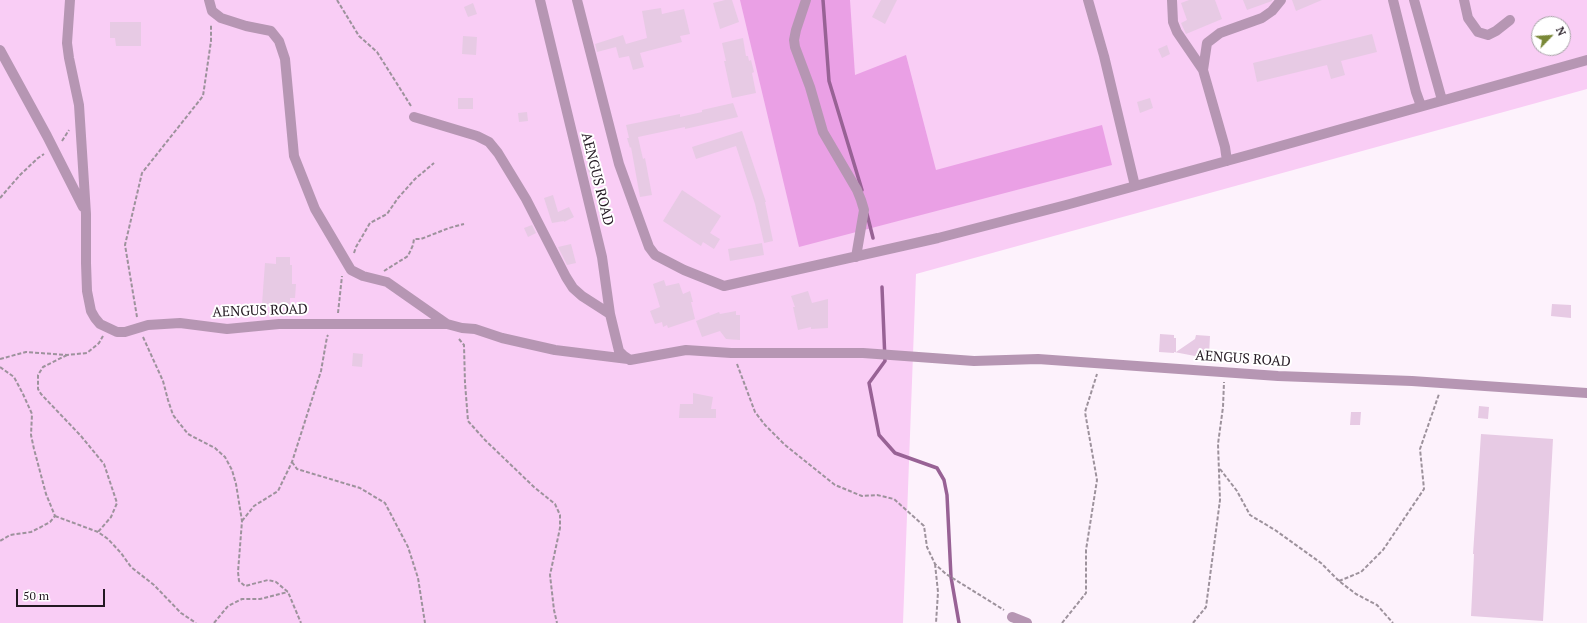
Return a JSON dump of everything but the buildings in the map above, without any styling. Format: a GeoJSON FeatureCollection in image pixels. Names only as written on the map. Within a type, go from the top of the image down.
{"type":"FeatureCollection","features":[{"type":"Feature","properties":{"kind":"street"},"geometry":{"type":"LineString","coordinates":[[70,0],[67,43],[79,104],[86,214],[87,291],[94,318],[107,328]]}},
{"type":"Feature","properties":{"kind":"street"},"geometry":{"type":"LineString","coordinates":[[209,0],[212,11],[221,18],[246,26],[272,31],[279,41],[284,59],[294,156],[315,209],[351,270],[363,276],[387,282],[447,324]]}},
{"type":"Feature","properties":{"kind":"street","name":"AENGUS ROAD"},"geometry":{"type":"LineString","coordinates":[[540,0],[602,257],[610,314],[619,351],[630,360]]}},
{"type":"Feature","properties":{"kind":"street"},"geometry":{"type":"LineString","coordinates":[[578,0],[619,164],[649,246],[655,256],[684,270],[724,286],[938,238],[1227,161],[1587,60]]}},
{"type":"Feature","properties":{"kind":"street"},"geometry":{"type":"LineString","coordinates":[[806,0],[796,30],[794,40],[795,47],[810,87],[823,132],[857,190],[864,210],[856,256]]}},
{"type":"Feature","properties":{"kind":"street"},"geometry":{"type":"LineString","coordinates":[[1088,0],[1104,56],[1135,186]]}},
{"type":"Feature","properties":{"kind":"street"},"geometry":{"type":"LineString","coordinates":[[1172,0],[1173,22],[1177,32],[1203,70],[1225,147],[1227,161]]}},
{"type":"Feature","properties":{"kind":"street"},"geometry":{"type":"LineString","coordinates":[[1203,70],[1207,43],[1220,33],[1262,18],[1272,11],[1281,0]]}},
{"type":"Feature","properties":{"kind":"street"},"geometry":{"type":"LineString","coordinates":[[1393,0],[1416,92],[1421,106]]}},
{"type":"Feature","properties":{"kind":"street"},"geometry":{"type":"LineString","coordinates":[[1414,0],[1442,100]]}},
{"type":"Feature","properties":{"kind":"street"},"geometry":{"type":"LineString","coordinates":[[1464,0],[1468,18],[1478,32],[1488,35],[1510,20]]}},
{"type":"Feature","properties":{"kind":"street"},"geometry":{"type":"LineString","coordinates":[[0,50],[75,188],[86,214]]}},
{"type":"Feature","properties":{"kind":"street"},"geometry":{"type":"LineString","coordinates":[[414,117],[477,136],[489,142],[498,153],[526,199],[566,277],[582,296],[610,314]]}},
{"type":"Feature","properties":{"kind":"street","name":"AENGUS ROAD"},"geometry":{"type":"LineString","coordinates":[[107,328],[116,332],[121,332],[161,323],[180,323],[227,329],[279,324],[447,324],[462,328],[475,329],[502,338],[554,350],[630,360],[686,350],[732,353],[898,354],[974,361],[1025,358],[1225,373],[1444,383],[1587,393]]}},
{"type":"Feature","properties":{"kind":"street"},"geometry":{"type":"LineString","coordinates":[[1012,617],[1027,623]]}},
{"type":"Feature","properties":{"kind":"path"},"geometry":{"type":"LineString","coordinates":[[337,0],[359,36],[377,52],[414,111],[414,117]]}},
{"type":"Feature","properties":{"kind":"path"},"geometry":{"type":"LineString","coordinates":[[212,11],[211,41],[203,96],[142,173],[125,245],[138,327],[163,381],[173,415],[188,434],[216,448],[225,457],[232,470],[236,484],[242,521],[238,572],[239,581],[245,586],[268,580],[276,582],[288,592],[301,623]]}},
{"type":"Feature","properties":{"kind":"path"},"geometry":{"type":"LineString","coordinates":[[0,198],[20,175],[38,158],[54,149]]}},
{"type":"Feature","properties":{"kind":"path"},"geometry":{"type":"LineString","coordinates":[[351,270],[356,247],[370,223],[387,214],[398,198],[434,163]]}},
{"type":"Feature","properties":{"kind":"path"},"geometry":{"type":"LineString","coordinates":[[374,279],[408,256],[414,239],[421,239],[464,224]]}},
{"type":"Feature","properties":{"kind":"path"},"geometry":{"type":"LineString","coordinates":[[242,521],[254,506],[278,491],[292,462],[321,371],[327,337],[337,323],[345,260]]}},
{"type":"Feature","properties":{"kind":"path"},"geometry":{"type":"LineString","coordinates":[[447,324],[464,346],[464,383],[468,421],[485,440],[534,487],[555,504],[560,515],[560,528],[550,575],[557,623]]}},
{"type":"Feature","properties":{"kind":"path"},"geometry":{"type":"LineString","coordinates":[[0,359],[26,352],[46,352],[67,355],[87,353],[99,343],[107,328]]}},
{"type":"Feature","properties":{"kind":"path"},"geometry":{"type":"LineString","coordinates":[[732,353],[754,412],[785,445],[835,485],[862,496],[877,495],[894,499],[924,526],[927,547],[935,564],[938,592],[936,623]]}},
{"type":"Feature","properties":{"kind":"path"},"geometry":{"type":"LineString","coordinates":[[67,355],[43,367],[38,375],[38,389],[41,394],[82,436],[104,464],[117,503],[111,517],[98,532]]}},
{"type":"Feature","properties":{"kind":"path"},"geometry":{"type":"LineString","coordinates":[[1062,623],[1086,594],[1086,550],[1096,480],[1085,412],[1100,363]]}},
{"type":"Feature","properties":{"kind":"path"},"geometry":{"type":"LineString","coordinates":[[0,367],[14,377],[32,414],[31,435],[34,449],[46,494],[55,516],[98,532],[108,539],[131,567],[154,585],[181,613],[196,623]]}},
{"type":"Feature","properties":{"kind":"path"},"geometry":{"type":"LineString","coordinates":[[1193,623],[1206,607],[1220,500],[1218,444],[1223,406],[1225,373]]}},
{"type":"Feature","properties":{"kind":"path"},"geometry":{"type":"LineString","coordinates":[[1339,581],[1361,572],[1384,550],[1424,489],[1420,449],[1436,401],[1444,383]]}},
{"type":"Feature","properties":{"kind":"path"},"geometry":{"type":"LineString","coordinates":[[292,462],[297,469],[360,488],[385,503],[408,547],[418,578],[425,623]]}},
{"type":"Feature","properties":{"kind":"path"},"geometry":{"type":"LineString","coordinates":[[1219,468],[1237,491],[1250,515],[1275,530],[1321,563],[1339,581],[1356,594],[1377,605],[1393,623]]}},
{"type":"Feature","properties":{"kind":"path"},"geometry":{"type":"LineString","coordinates":[[0,541],[10,535],[31,532],[50,522],[55,516]]}},
{"type":"Feature","properties":{"kind":"path"},"geometry":{"type":"LineString","coordinates":[[935,564],[946,574],[980,596],[997,604],[1012,617]]}},
{"type":"Feature","properties":{"kind":"path"},"geometry":{"type":"LineString","coordinates":[[214,623],[228,606],[242,599],[260,598],[288,592]]}},
{"type":"Feature","properties":{"kind":"shaded area"},"geometry":{"type":"Polygon","coordinates":[[[0,0],[1587,0],[1587,89],[916,274],[903,623],[0,623],[0,0]]]}},
{"type":"Feature","properties":{"kind":"shaded area"},"geometry":{"type":"Polygon","coordinates":[[[740,0],[850,0],[855,75],[906,55],[936,170],[1102,125],[1112,165],[799,247],[740,0]]]}},
{"type":"Feature","properties":{"kind":"waterway"},"geometry":{"type":"LineString","coordinates":[[823,0],[829,81],[862,190]]}},
{"type":"Feature","properties":{"kind":"waterway"},"geometry":{"type":"LineString","coordinates":[[867,214],[873,238]]}},
{"type":"Feature","properties":{"kind":"waterway"},"geometry":{"type":"LineString","coordinates":[[882,287],[885,361],[869,383],[879,435],[895,453],[937,468],[944,480],[947,495],[951,577],[959,623]]}}]}
